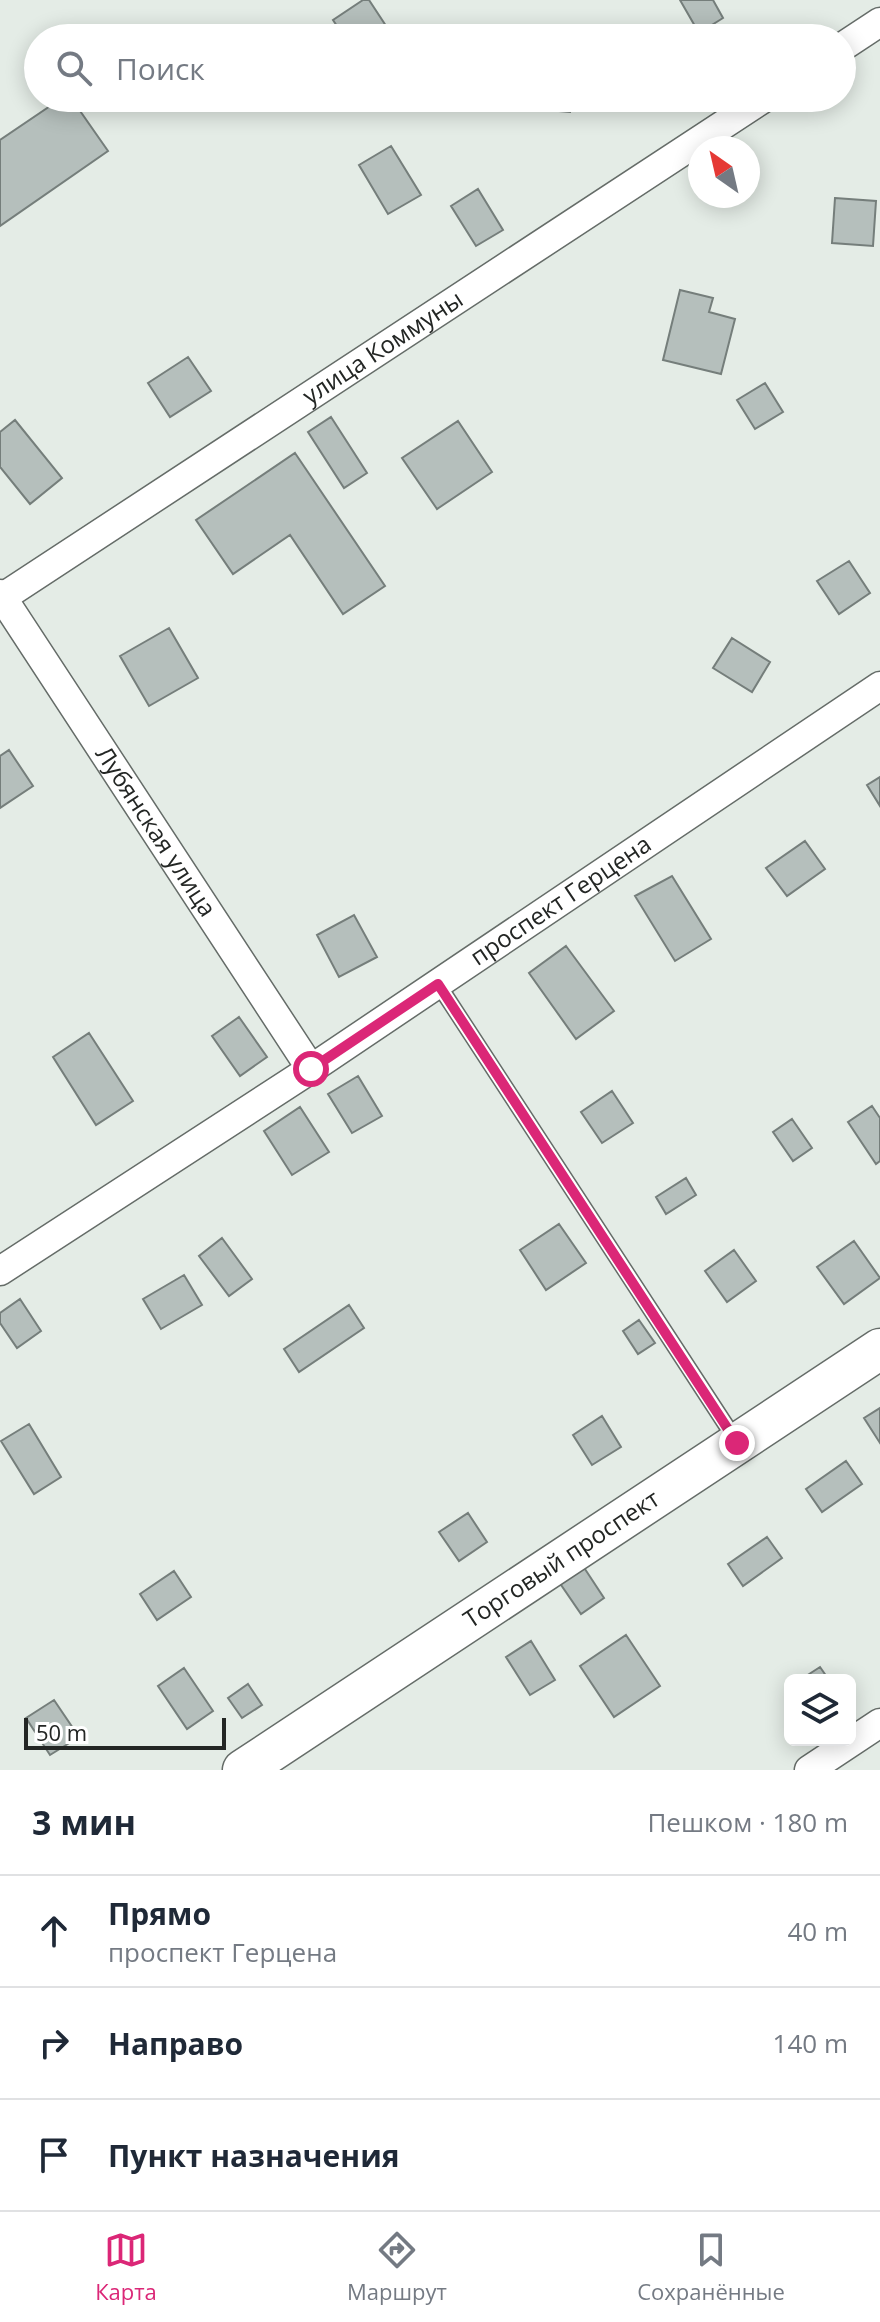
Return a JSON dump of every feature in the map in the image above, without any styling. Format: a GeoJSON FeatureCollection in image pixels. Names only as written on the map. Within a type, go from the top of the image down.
{"type":"FeatureCollection","features":[{"type":"Feature","properties":{"kind":"street"},"geometry":{"type":"LineString","coordinates":[[856,38],[880,22]]}},
{"type":"Feature","properties":{"kind":"street","name":"улица Коммуны"},"geometry":{"type":"LineString","coordinates":[[1,597],[743,112]]}},
{"type":"Feature","properties":{"kind":"street","name":"Лубянская улица"},"geometry":{"type":"LineString","coordinates":[[1,597],[311,1069]]}},
{"type":"Feature","properties":{"kind":"street","name":"проспект Герцена"},"geometry":{"type":"LineString","coordinates":[[0,1271],[311,1069],[880,686]]}},
{"type":"Feature","properties":{"kind":"street","name":"Торговый проспект"},"geometry":{"type":"LineString","coordinates":[[243,1770],[880,1349]]}},
{"type":"Feature","properties":{"kind":"street"},"geometry":{"type":"LineString","coordinates":[[809,1770],[880,1723]]}},
{"type":"Feature","properties":{"kind":"lane"},"geometry":{"type":"LineString","coordinates":[[438,984],[737,1443]]}},
{"type":"Feature","properties":{"kind":"building"},"geometry":{"type":"Polygon","coordinates":[[[363,0],[369,0],[385,24],[336,24],[333,20],[363,0]]]}},
{"type":"Feature","properties":{"kind":"building"},"geometry":{"type":"Polygon","coordinates":[[[680,0],[713,0],[723,18],[713,24],[694,24],[680,0]]]}},
{"type":"Feature","properties":{"kind":"building"},"geometry":{"type":"Polygon","coordinates":[[[41,112],[81,112],[108,151],[0,226],[0,140],[41,112]]]}},
{"type":"Feature","properties":{"kind":"building"},"geometry":{"type":"Polygon","coordinates":[[[391,146],[421,195],[388,214],[359,165],[391,146]]]}},
{"type":"Feature","properties":{"kind":"building"},"geometry":{"type":"Polygon","coordinates":[[[478,189],[503,230],[476,246],[451,206],[478,189]]]}},
{"type":"Feature","properties":{"kind":"building"},"geometry":{"type":"Polygon","coordinates":[[[835,198],[876,201],[873,246],[832,243],[835,198]]]}},
{"type":"Feature","properties":{"kind":"building"},"geometry":{"type":"Polygon","coordinates":[[[680,290],[713,298],[709,312],[735,319],[721,374],[663,360],[680,290]]]}},
{"type":"Feature","properties":{"kind":"building"},"geometry":{"type":"Polygon","coordinates":[[[188,357],[211,391],[170,417],[148,383],[188,357]]]}},
{"type":"Feature","properties":{"kind":"building"},"geometry":{"type":"Polygon","coordinates":[[[765,383],[783,412],[755,429],[737,400],[765,383]]]}},
{"type":"Feature","properties":{"kind":"building"},"geometry":{"type":"Polygon","coordinates":[[[331,417],[367,473],[344,488],[308,432],[331,417]]]}},
{"type":"Feature","properties":{"kind":"building"},"geometry":{"type":"Polygon","coordinates":[[[15,420],[62,478],[30,504],[0,467],[0,432],[15,420]]]}},
{"type":"Feature","properties":{"kind":"building"},"geometry":{"type":"Polygon","coordinates":[[[458,421],[492,472],[437,509],[402,458],[458,421]]]}},
{"type":"Feature","properties":{"kind":"building"},"geometry":{"type":"Polygon","coordinates":[[[295,453],[385,586],[343,614],[290,535],[233,574],[196,520],[295,453]]]}},
{"type":"Feature","properties":{"kind":"building"},"geometry":{"type":"Polygon","coordinates":[[[849,561],[870,593],[839,614],[817,581],[849,561]]]}},
{"type":"Feature","properties":{"kind":"building"},"geometry":{"type":"Polygon","coordinates":[[[169,628],[198,678],[149,706],[120,656],[169,628]]]}},
{"type":"Feature","properties":{"kind":"building"},"geometry":{"type":"Polygon","coordinates":[[[732,638],[770,662],[752,692],[713,668],[732,638]]]}},
{"type":"Feature","properties":{"kind":"building"},"geometry":{"type":"Polygon","coordinates":[[[9,750],[33,786],[0,808],[0,756],[9,750]]]}},
{"type":"Feature","properties":{"kind":"building"},"geometry":{"type":"Polygon","coordinates":[[[880,777],[880,806],[867,785],[880,777]]]}},
{"type":"Feature","properties":{"kind":"building"},"geometry":{"type":"Polygon","coordinates":[[[805,841],[825,869],[787,896],[766,868],[805,841]]]}},
{"type":"Feature","properties":{"kind":"building"},"geometry":{"type":"Polygon","coordinates":[[[672,876],[711,939],[675,961],[635,896],[672,876]]]}},
{"type":"Feature","properties":{"kind":"building"},"geometry":{"type":"Polygon","coordinates":[[[354,915],[377,957],[339,977],[317,935],[354,915]]]}},
{"type":"Feature","properties":{"kind":"building"},"geometry":{"type":"Polygon","coordinates":[[[566,946],[614,1011],[576,1039],[529,973],[566,946]]]}},
{"type":"Feature","properties":{"kind":"building"},"geometry":{"type":"Polygon","coordinates":[[[239,1017],[267,1057],[240,1076],[212,1036],[239,1017]]]}},
{"type":"Feature","properties":{"kind":"building"},"geometry":{"type":"Polygon","coordinates":[[[89,1033],[133,1101],[96,1125],[53,1057],[89,1033]]]}},
{"type":"Feature","properties":{"kind":"building"},"geometry":{"type":"Polygon","coordinates":[[[358,1076],[382,1116],[352,1133],[328,1094],[358,1076]]]}},
{"type":"Feature","properties":{"kind":"building"},"geometry":{"type":"Polygon","coordinates":[[[612,1091],[633,1123],[602,1143],[581,1112],[612,1091]]]}},
{"type":"Feature","properties":{"kind":"building"},"geometry":{"type":"Polygon","coordinates":[[[872,1106],[880,1118],[880,1161],[876,1164],[848,1122],[872,1106]]]}},
{"type":"Feature","properties":{"kind":"building"},"geometry":{"type":"Polygon","coordinates":[[[300,1107],[329,1152],[292,1175],[264,1131],[300,1107]]]}},
{"type":"Feature","properties":{"kind":"building"},"geometry":{"type":"Polygon","coordinates":[[[792,1119],[812,1148],[793,1161],[773,1132],[792,1119]]]}},
{"type":"Feature","properties":{"kind":"building"},"geometry":{"type":"Polygon","coordinates":[[[686,1178],[696,1195],[666,1214],[656,1197],[686,1178]]]}},
{"type":"Feature","properties":{"kind":"building"},"geometry":{"type":"Polygon","coordinates":[[[559,1224],[586,1263],[546,1290],[520,1250],[559,1224]]]}},
{"type":"Feature","properties":{"kind":"building"},"geometry":{"type":"Polygon","coordinates":[[[222,1238],[252,1279],[229,1296],[199,1256],[222,1238]]]}},
{"type":"Feature","properties":{"kind":"building"},"geometry":{"type":"Polygon","coordinates":[[[854,1241],[880,1278],[844,1304],[817,1267],[854,1241]]]}},
{"type":"Feature","properties":{"kind":"building"},"geometry":{"type":"Polygon","coordinates":[[[734,1250],[756,1281],[727,1302],[705,1271],[734,1250]]]}},
{"type":"Feature","properties":{"kind":"building"},"geometry":{"type":"Polygon","coordinates":[[[184,1275],[202,1305],[161,1329],[143,1299],[184,1275]]]}},
{"type":"Feature","properties":{"kind":"building"},"geometry":{"type":"Polygon","coordinates":[[[20,1299],[41,1331],[17,1348],[0,1323],[0,1313],[20,1299]]]}},
{"type":"Feature","properties":{"kind":"building"},"geometry":{"type":"Polygon","coordinates":[[[349,1305],[364,1328],[299,1372],[284,1349],[349,1305]]]}},
{"type":"Feature","properties":{"kind":"building"},"geometry":{"type":"Polygon","coordinates":[[[639,1320],[655,1343],[638,1354],[623,1331],[639,1320]]]}},
{"type":"Feature","properties":{"kind":"building"},"geometry":{"type":"Polygon","coordinates":[[[880,1408],[880,1443],[864,1418],[880,1408]]]}},
{"type":"Feature","properties":{"kind":"building"},"geometry":{"type":"Polygon","coordinates":[[[602,1416],[621,1447],[592,1465],[573,1435],[602,1416]]]}},
{"type":"Feature","properties":{"kind":"building"},"geometry":{"type":"Polygon","coordinates":[[[29,1424],[61,1477],[34,1494],[1,1441],[29,1424]]]}},
{"type":"Feature","properties":{"kind":"building"},"geometry":{"type":"Polygon","coordinates":[[[846,1461],[862,1484],[822,1512],[806,1489],[846,1461]]]}},
{"type":"Feature","properties":{"kind":"building"},"geometry":{"type":"Polygon","coordinates":[[[468,1513],[487,1542],[459,1561],[439,1532],[468,1513]]]}},
{"type":"Feature","properties":{"kind":"building"},"geometry":{"type":"Polygon","coordinates":[[[767,1537],[782,1558],[743,1586],[728,1564],[767,1537]]]}},
{"type":"Feature","properties":{"kind":"building"},"geometry":{"type":"Polygon","coordinates":[[[581,1563],[604,1598],[581,1614],[557,1579],[581,1563]]]}},
{"type":"Feature","properties":{"kind":"building"},"geometry":{"type":"Polygon","coordinates":[[[174,1571],[191,1597],[157,1620],[140,1594],[174,1571]]]}},
{"type":"Feature","properties":{"kind":"building"},"geometry":{"type":"Polygon","coordinates":[[[626,1635],[660,1686],[614,1717],[580,1666],[626,1635]]]}},
{"type":"Feature","properties":{"kind":"building"},"geometry":{"type":"Polygon","coordinates":[[[531,1641],[555,1680],[530,1695],[506,1657],[531,1641]]]}},
{"type":"Feature","properties":{"kind":"building"},"geometry":{"type":"Polygon","coordinates":[[[820,1667],[825,1674],[809,1674],[820,1667]]]}},
{"type":"Feature","properties":{"kind":"building"},"geometry":{"type":"Polygon","coordinates":[[[184,1668],[213,1711],[187,1729],[158,1686],[184,1668]]]}},
{"type":"Feature","properties":{"kind":"building"},"geometry":{"type":"Polygon","coordinates":[[[248,1684],[262,1705],[242,1718],[228,1698],[248,1684]]]}},
{"type":"Feature","properties":{"kind":"building"},"geometry":{"type":"Polygon","coordinates":[[[54,1700],[79,1737],[50,1755],[26,1718],[54,1700]]]}},
{"type":"Feature","properties":{"kind":"route"},"geometry":{"type":"LineString","coordinates":[[311,1069],[438,984],[737,1443]]}}]}
